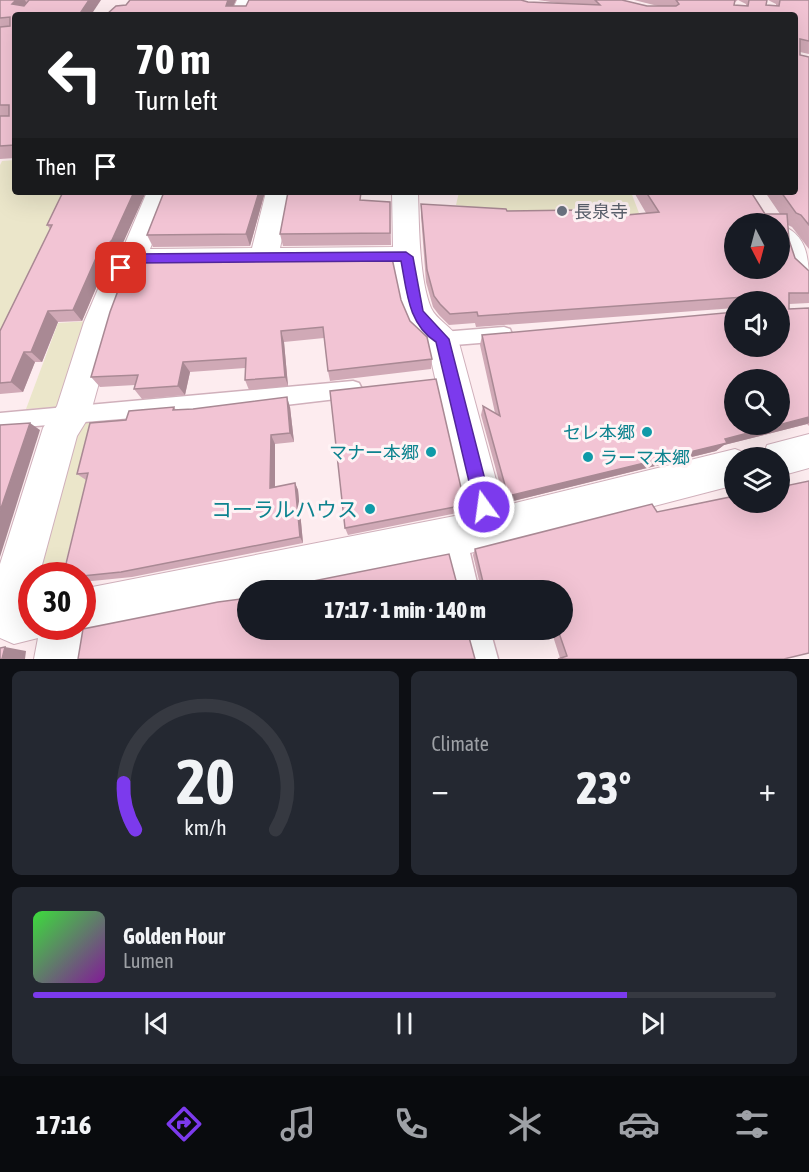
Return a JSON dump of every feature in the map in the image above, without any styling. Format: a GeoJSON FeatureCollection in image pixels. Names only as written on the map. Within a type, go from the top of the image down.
{"type":"FeatureCollection","features":[{"type":"Feature","properties":{"kind":"street"},"geometry":{"type":"LineString","coordinates":[[15,622],[13,591],[61,428],[72,415],[100,322],[121,268],[132,259],[159,195]]}},
{"type":"Feature","properties":{"kind":"street"},"geometry":{"type":"LineString","coordinates":[[264,258],[278,195]]}},
{"type":"Feature","properties":{"kind":"street"},"geometry":{"type":"LineString","coordinates":[[405,195],[406,257],[417,312],[433,333],[442,339],[440,379],[472,533]]}},
{"type":"Feature","properties":{"kind":"street"},"geometry":{"type":"LineString","coordinates":[[790,249],[809,274]]}},
{"type":"Feature","properties":{"kind":"street"},"geometry":{"type":"LineString","coordinates":[[132,259],[406,257]]}},
{"type":"Feature","properties":{"kind":"street"},"geometry":{"type":"LineString","coordinates":[[790,456],[809,451]]}},
{"type":"Feature","properties":{"kind":"street"},"geometry":{"type":"LineString","coordinates":[[96,608],[472,533],[724,471]]}},
{"type":"Feature","properties":{"kind":"street"},"geometry":{"type":"LineString","coordinates":[[57,659],[61,640]]}},
{"type":"Feature","properties":{"kind":"lane"},"geometry":{"type":"LineString","coordinates":[[442,339],[524,333]]}},
{"type":"Feature","properties":{"kind":"lane"},"geometry":{"type":"LineString","coordinates":[[0,421],[277,398],[370,387]]}},
{"type":"Feature","properties":{"kind":"lane"},"geometry":{"type":"LineString","coordinates":[[469,580],[472,533]]}},
{"type":"Feature","properties":{"kind":"lane"},"geometry":{"type":"LineString","coordinates":[[480,640],[486,659]]}},
{"type":"Feature","properties":{"kind":"shaded area"},"geometry":{"type":"Polygon","coordinates":[[[12,160],[12,195],[75,195],[0,360],[0,165],[2,161],[12,160]]]}},
{"type":"Feature","properties":{"kind":"shaded area","name":"長泉寺"},"geometry":{"type":"Polygon","coordinates":[[[458,195],[632,195],[642,221],[514,218],[513,214],[456,205],[458,195]]]}},
{"type":"Feature","properties":{"kind":"shaded area"},"geometry":{"type":"Polygon","coordinates":[[[89,321],[60,407],[26,409],[58,323],[89,321]]]}},
{"type":"Feature","properties":{"kind":"shaded area"},"geometry":{"type":"Polygon","coordinates":[[[102,420],[66,562],[33,562],[82,422],[102,420]]]}},
{"type":"Feature","properties":{"kind":"building"},"geometry":{"type":"Polygon","coordinates":[[[0,0],[16,0],[12,4],[24,6],[29,0],[89,0],[81,12],[12,12],[12,145],[0,146],[0,116],[9,116],[9,105],[0,105],[0,27],[10,26],[10,17],[0,18],[0,0]]]}},
{"type":"Feature","properties":{"kind":"building"},"geometry":{"type":"Polygon","coordinates":[[[130,0],[228,0],[226,6],[246,6],[249,0],[521,0],[600,5],[595,0],[622,0],[647,6],[676,6],[679,4],[676,0],[735,0],[734,5],[748,6],[749,0],[767,0],[766,5],[779,6],[780,0],[809,0],[809,41],[800,39],[800,55],[809,57],[809,225],[801,215],[796,213],[783,195],[798,195],[798,12],[109,12],[116,6],[126,5],[130,0]]]}},
{"type":"Feature","properties":{"kind":"building"},"geometry":{"type":"Polygon","coordinates":[[[62,195],[133,195],[112,240],[97,256],[73,310],[48,311],[31,352],[24,352],[11,382],[0,383],[0,331],[52,225],[47,225],[62,195]]]}},
{"type":"Feature","properties":{"kind":"building"},"geometry":{"type":"Polygon","coordinates":[[[163,195],[258,195],[246,234],[147,235],[163,195]]]}},
{"type":"Feature","properties":{"kind":"building"},"geometry":{"type":"Polygon","coordinates":[[[287,195],[361,195],[360,200],[390,202],[390,233],[280,234],[287,195]]]}},
{"type":"Feature","properties":{"kind":"building"},"geometry":{"type":"Polygon","coordinates":[[[648,195],[753,195],[764,213],[724,213],[724,279],[790,279],[790,243],[795,258],[809,271],[809,293],[724,291],[724,298],[478,316],[477,312],[450,314],[434,296],[427,270],[421,204],[506,209],[507,211],[579,210],[582,219],[659,212],[648,195]]]}},
{"type":"Feature","properties":{"kind":"building"},"geometry":{"type":"Polygon","coordinates":[[[392,258],[401,300],[410,321],[427,337],[432,359],[328,371],[323,327],[281,331],[285,377],[245,380],[246,358],[183,362],[178,386],[134,389],[138,375],[91,377],[110,312],[128,264],[133,260],[392,258]]]}},
{"type":"Feature","properties":{"kind":"building"},"geometry":{"type":"Polygon","coordinates":[[[809,308],[809,417],[790,422],[790,369],[724,369],[724,435],[740,435],[725,439],[727,443],[508,496],[483,406],[500,416],[482,335],[724,313],[724,357],[790,357],[790,309],[809,308]]]}},
{"type":"Feature","properties":{"kind":"building"},"geometry":{"type":"Polygon","coordinates":[[[436,379],[465,505],[345,528],[330,391],[436,379]]]}},
{"type":"Feature","properties":{"kind":"building"},"geometry":{"type":"Polygon","coordinates":[[[287,397],[290,433],[271,435],[270,488],[295,483],[300,537],[121,572],[96,575],[96,562],[66,562],[88,473],[77,474],[90,423],[126,420],[129,411],[174,407],[173,410],[287,397]]]}},
{"type":"Feature","properties":{"kind":"building"},"geometry":{"type":"Polygon","coordinates":[[[30,423],[0,511],[0,425],[30,423]]]}},
{"type":"Feature","properties":{"kind":"building"},"geometry":{"type":"Polygon","coordinates":[[[809,481],[809,653],[784,659],[558,659],[567,656],[561,640],[573,640],[573,580],[483,580],[475,549],[652,504],[657,512],[724,498],[724,513],[790,513],[790,485],[809,481]]]}},
{"type":"Feature","properties":{"kind":"building"},"geometry":{"type":"Polygon","coordinates":[[[449,554],[456,580],[318,580],[449,554]]]}},
{"type":"Feature","properties":{"kind":"building"},"geometry":{"type":"Polygon","coordinates":[[[237,599],[237,640],[470,640],[475,659],[78,659],[81,640],[96,640],[96,626],[237,599]]]}},
{"type":"Feature","properties":{"kind":"building"},"geometry":{"type":"Polygon","coordinates":[[[5,647],[2,659],[0,659],[0,648],[5,647]]]}},
{"type":"Feature","properties":{"kind":"place","name":"長泉寺"},"geometry":{"type":"Point","coordinates":[562,211]}},
{"type":"Feature","properties":{"kind":"place","name":"セレ本郷"},"geometry":{"type":"Point","coordinates":[647,432]}},
{"type":"Feature","properties":{"kind":"place","name":"マナー本郷"},"geometry":{"type":"Point","coordinates":[431,452]}},
{"type":"Feature","properties":{"kind":"place","name":"ラーマ本郷"},"geometry":{"type":"Point","coordinates":[588,457]}},
{"type":"Feature","properties":{"kind":"place","name":"コーラルハウス"},"geometry":{"type":"Point","coordinates":[370,509]}},
{"type":"Feature","properties":{"kind":"route"},"geometry":{"type":"LineString","coordinates":[[121,268],[132,259],[406,257],[417,312],[433,333],[442,339],[484,507]]}}]}
